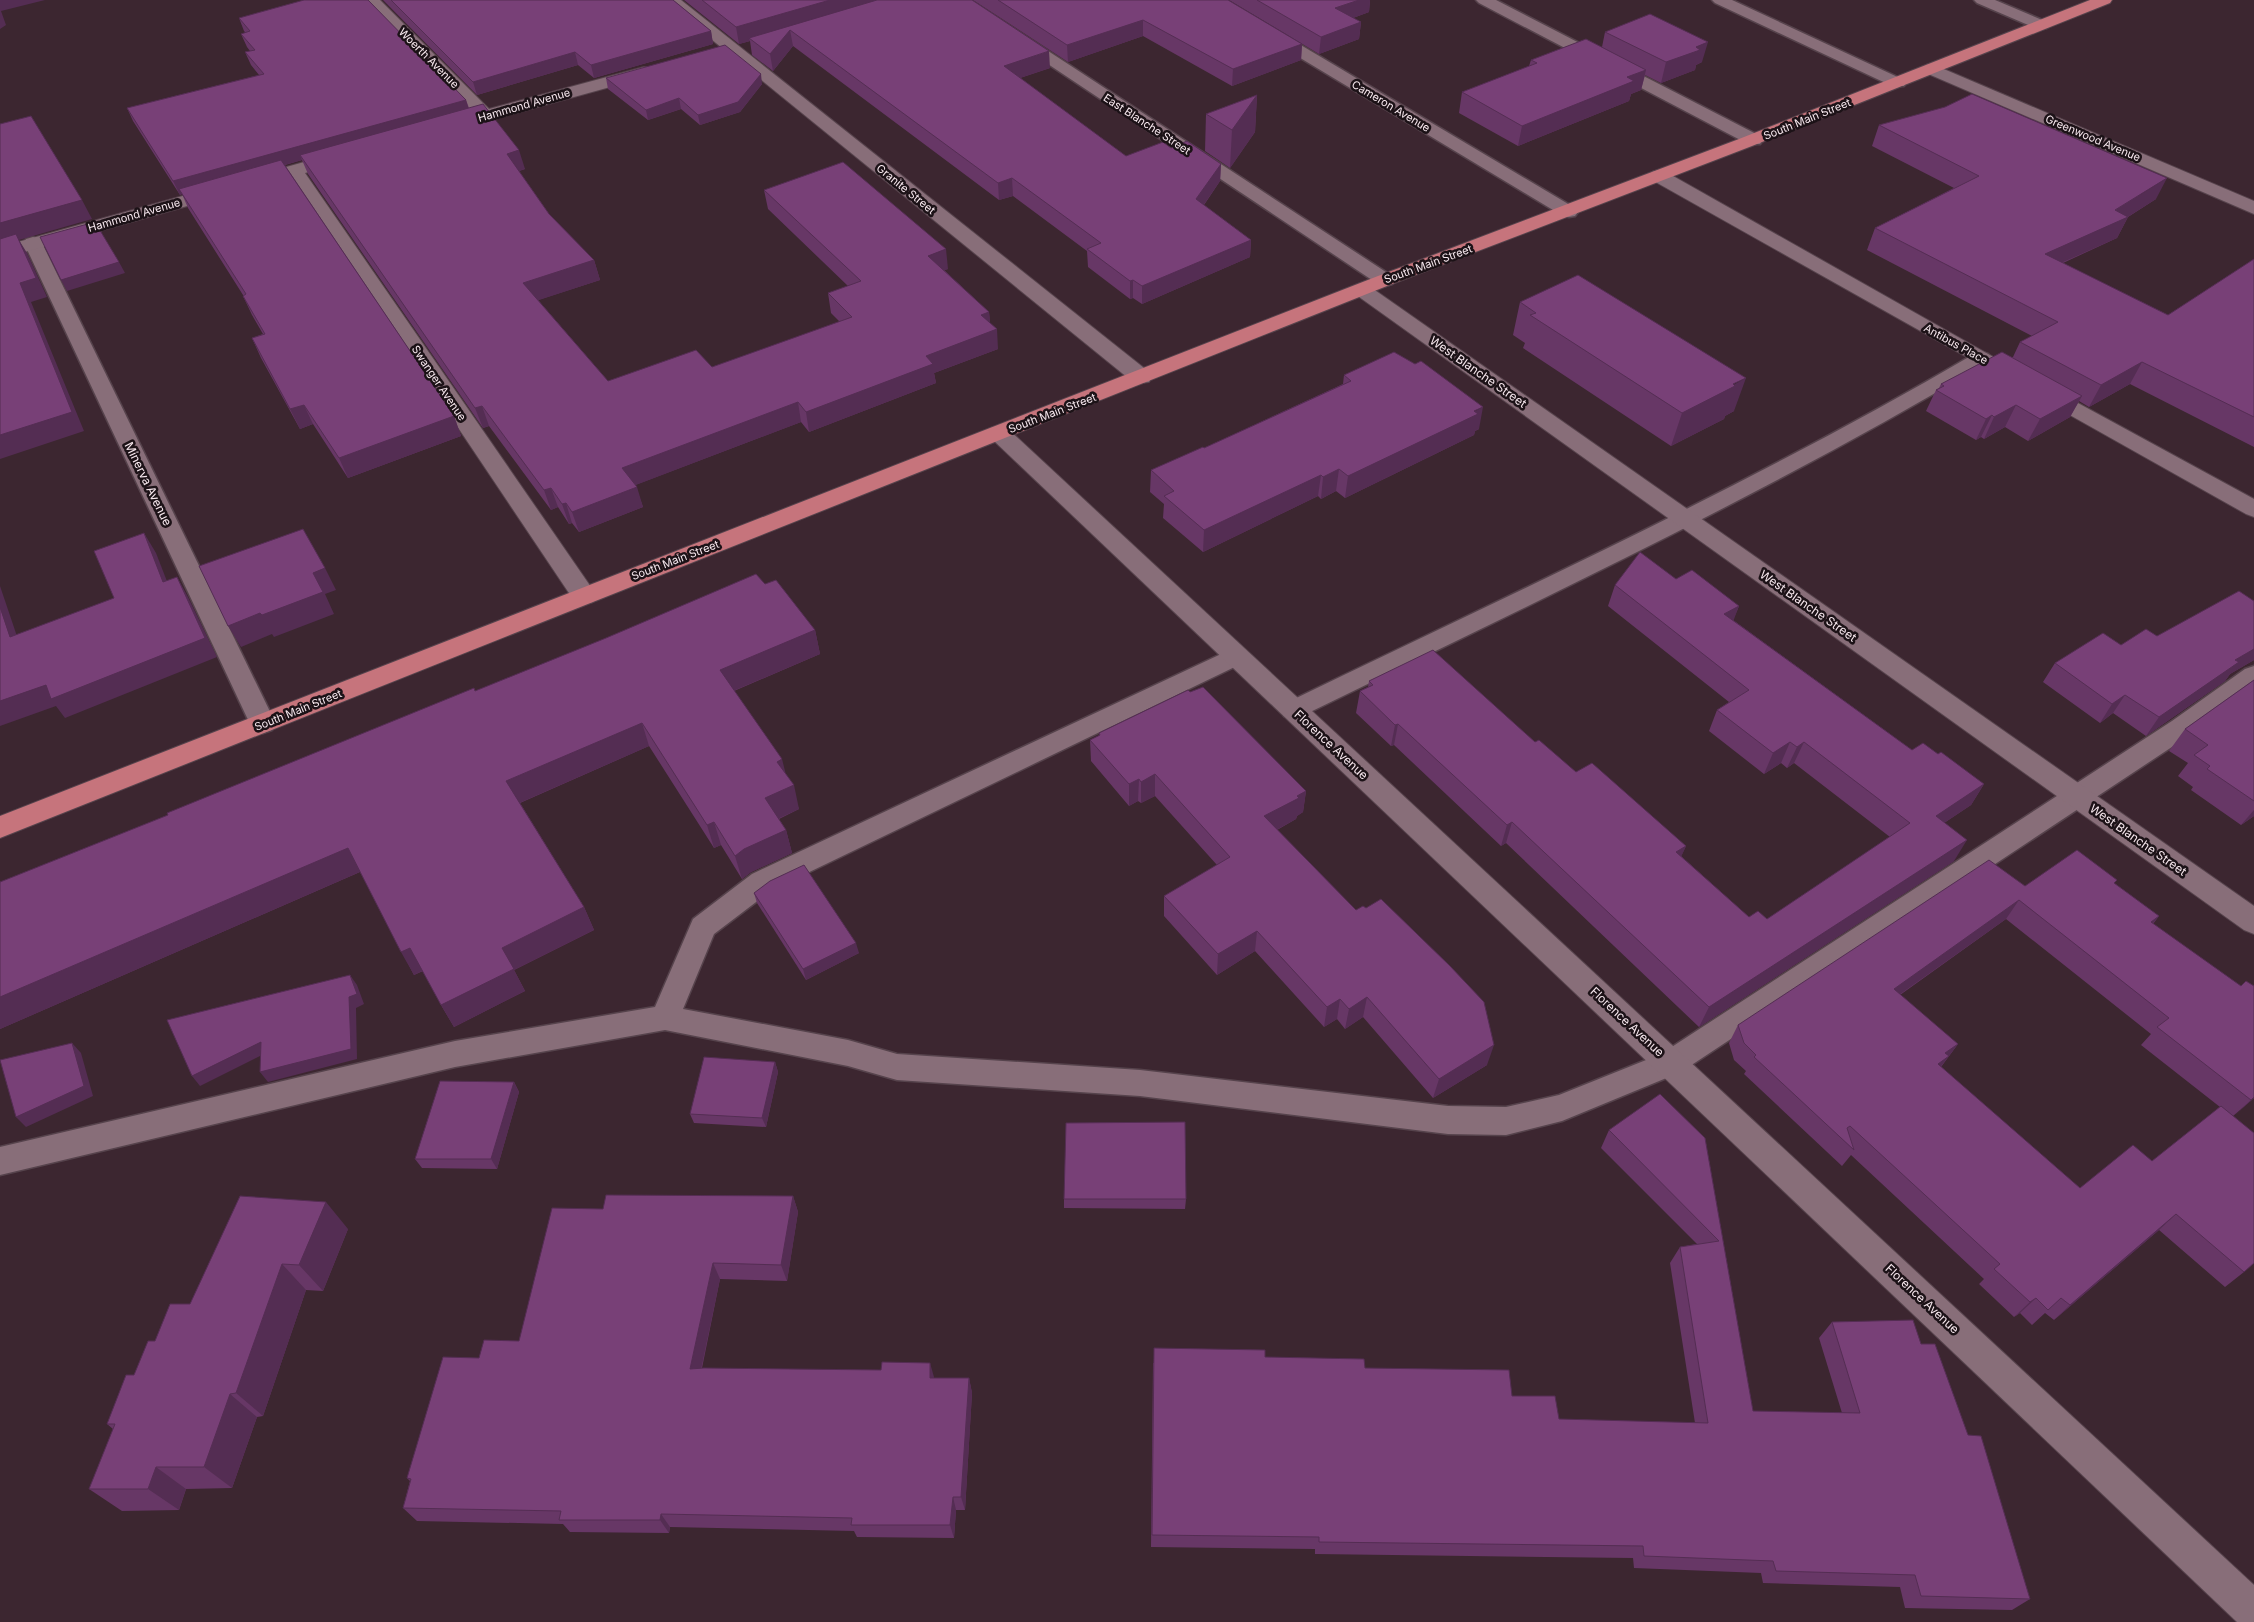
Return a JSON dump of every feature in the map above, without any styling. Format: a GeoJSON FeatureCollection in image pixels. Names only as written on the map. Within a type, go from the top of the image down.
{"type":"FeatureCollection","features":[{"type":"Feature","properties":{"kind":"highway","name":"South Main Street"},"geometry":{"type":"LineString","coordinates":[[0,827],[1385,280],[1569,212],[1754,140],[2104,0]]}},
{"type":"Feature","properties":{"kind":"street","name":"Woerth Avenue"},"geometry":{"type":"LineString","coordinates":[[371,0],[486,116]]}},
{"type":"Feature","properties":{"kind":"street","name":"Granite Street"},"geometry":{"type":"LineString","coordinates":[[671,0],[1141,377]]}},
{"type":"Feature","properties":{"kind":"street"},"geometry":{"type":"LineString","coordinates":[[711,53],[754,46]]}},
{"type":"Feature","properties":{"kind":"street","name":"Hammond Avenue"},"geometry":{"type":"LineString","coordinates":[[438,130],[664,66]]}},
{"type":"Feature","properties":{"kind":"street","name":"Greenwood Avenue"},"geometry":{"type":"LineString","coordinates":[[1932,69],[2254,208]]}},
{"type":"Feature","properties":{"kind":"street","name":"Hammond Avenue"},"geometry":{"type":"LineString","coordinates":[[0,252],[361,151]]}},
{"type":"Feature","properties":{"kind":"street","name":"Swanger Avenue"},"geometry":{"type":"LineString","coordinates":[[294,170],[584,596]]}},
{"type":"Feature","properties":{"kind":"street","name":"Antibus Place"},"geometry":{"type":"LineString","coordinates":[[1659,176],[1981,358],[2254,509]]}},
{"type":"Feature","properties":{"kind":"street","name":"West Blanche Street"},"geometry":{"type":"LineString","coordinates":[[1362,290],[2254,922]]}},
{"type":"Feature","properties":{"kind":"street","name":"Florence Avenue"},"geometry":{"type":"LineString","coordinates":[[999,433],[2254,1610]]}},
{"type":"Feature","properties":{"kind":"lane","name":"East Blanche Street"},"geometry":{"type":"LineString","coordinates":[[960,0],[1385,280]]}},
{"type":"Feature","properties":{"kind":"lane","name":"Cameron Avenue"},"geometry":{"type":"LineString","coordinates":[[1214,0],[1569,212]]}},
{"type":"Feature","properties":{"kind":"lane"},"geometry":{"type":"LineString","coordinates":[[1484,0],[1754,140]]}},
{"type":"Feature","properties":{"kind":"lane"},"geometry":{"type":"LineString","coordinates":[[1720,0],[1898,83]]}},
{"type":"Feature","properties":{"kind":"lane"},"geometry":{"type":"LineString","coordinates":[[1982,0],[2041,25]]}},
{"type":"Feature","properties":{"kind":"lane","name":"Minerva Avenue"},"geometry":{"type":"LineString","coordinates":[[33,243],[263,724]]}},
{"type":"Feature","properties":{"kind":"lane"},"geometry":{"type":"LineString","coordinates":[[1293,710],[1685,519],[1915,397],[1981,358]]}},
{"type":"Feature","properties":{"kind":"lane"},"geometry":{"type":"LineString","coordinates":[[665,1018],[703,927],[762,882],[1236,656]]}},
{"type":"Feature","properties":{"kind":"lane"},"geometry":{"type":"LineString","coordinates":[[0,1161],[455,1054],[665,1018],[848,1053],[896,1067],[1140,1083],[1448,1120],[1506,1121],[1562,1108],[1671,1063],[2180,728],[2254,675]]}},
{"type":"Feature","properties":{"kind":"building"},"geometry":{"type":"Polygon","coordinates":[[[304,0],[368,0],[466,100],[173,181],[127,108],[264,74],[245,52],[255,50],[241,34],[250,31],[239,18],[304,0]]]}},
{"type":"Feature","properties":{"kind":"building"},"geometry":{"type":"Polygon","coordinates":[[[391,0],[673,0],[711,31],[591,65],[575,52],[473,82],[391,0]]]}},
{"type":"Feature","properties":{"kind":"building"},"geometry":{"type":"Polygon","coordinates":[[[702,0],[830,0],[736,27],[702,0]]]}},
{"type":"Feature","properties":{"kind":"building"},"geometry":{"type":"Polygon","coordinates":[[[877,0],[972,0],[1049,51],[1004,66],[1126,156],[1163,142],[1171,148],[1187,141],[1221,164],[1196,199],[1251,240],[1142,286],[1133,280],[1130,281],[1087,249],[1101,243],[1012,178],[998,183],[790,30],[770,54],[749,38],[877,0]]]}},
{"type":"Feature","properties":{"kind":"building"},"geometry":{"type":"Polygon","coordinates":[[[998,0],[1228,0],[1302,44],[1233,69],[1143,20],[1067,45],[998,0]]]}},
{"type":"Feature","properties":{"kind":"building"},"geometry":{"type":"Polygon","coordinates":[[[1257,0],[1359,0],[1335,8],[1361,22],[1321,37],[1257,0]]]}},
{"type":"Feature","properties":{"kind":"building"},"geometry":{"type":"Polygon","coordinates":[[[1650,14],[1708,42],[1696,47],[1700,50],[1666,62],[1605,32],[1650,14]]]}},
{"type":"Feature","properties":{"kind":"building"},"geometry":{"type":"Polygon","coordinates":[[[1586,39],[1646,70],[1627,77],[1634,81],[1522,126],[1462,92],[1537,63],[1531,60],[1586,39]]]}},
{"type":"Feature","properties":{"kind":"building"},"geometry":{"type":"Polygon","coordinates":[[[725,45],[761,74],[738,102],[698,115],[679,98],[646,110],[606,78],[725,45]]]}},
{"type":"Feature","properties":{"kind":"building"},"geometry":{"type":"Polygon","coordinates":[[[1972,94],[2167,178],[2115,210],[2128,217],[2045,254],[2168,315],[2254,259],[2254,417],[2142,362],[2101,385],[2020,342],[2058,322],[1875,228],[1979,176],[1879,125],[1945,107],[1972,94]]]}},
{"type":"Feature","properties":{"kind":"building"},"geometry":{"type":"Polygon","coordinates":[[[1257,95],[1232,130],[1206,114],[1257,95]]]}},
{"type":"Feature","properties":{"kind":"building"},"geometry":{"type":"Polygon","coordinates":[[[483,104],[519,150],[507,154],[549,214],[594,260],[523,283],[608,381],[696,350],[712,367],[852,317],[828,293],[861,281],[764,190],[843,162],[946,249],[928,256],[989,312],[981,315],[997,329],[926,356],[933,364],[806,412],[798,402],[622,468],[637,487],[572,512],[566,503],[562,504],[551,488],[544,490],[482,406],[475,408],[300,155],[483,104]]]}},
{"type":"Feature","properties":{"kind":"building"},"geometry":{"type":"Polygon","coordinates":[[[31,116],[82,200],[0,223],[0,124],[31,116]]]}},
{"type":"Feature","properties":{"kind":"building"},"geometry":{"type":"Polygon","coordinates":[[[281,160],[454,416],[339,458],[304,405],[290,409],[252,338],[265,334],[243,296],[246,294],[179,189],[281,160]]]}},
{"type":"Feature","properties":{"kind":"building"},"geometry":{"type":"Polygon","coordinates":[[[95,222],[119,262],[61,280],[40,237],[95,222]]]}},
{"type":"Feature","properties":{"kind":"building"},"geometry":{"type":"Polygon","coordinates":[[[16,234],[36,278],[20,283],[72,412],[0,435],[0,239],[16,234]]]}},
{"type":"Feature","properties":{"kind":"building"},"geometry":{"type":"Polygon","coordinates":[[[1578,275],[1746,378],[1733,384],[1735,386],[1682,413],[1530,315],[1536,313],[1520,302],[1578,275]]]}},
{"type":"Feature","properties":{"kind":"building"},"geometry":{"type":"Polygon","coordinates":[[[1394,352],[1415,364],[1421,361],[1483,407],[1474,411],[1478,414],[1348,476],[1339,469],[1323,477],[1321,475],[1204,530],[1164,496],[1174,491],[1151,470],[1351,381],[1344,375],[1394,352]]]}},
{"type":"Feature","properties":{"kind":"building"},"geometry":{"type":"Polygon","coordinates":[[[2002,352],[2082,396],[2040,419],[2016,405],[1994,417],[1992,415],[1986,419],[1936,390],[1944,386],[1941,384],[2002,352]]]}},
{"type":"Feature","properties":{"kind":"building"},"geometry":{"type":"Polygon","coordinates":[[[303,529],[325,568],[313,573],[323,592],[228,626],[199,566],[303,529]]]}},
{"type":"Feature","properties":{"kind":"building"},"geometry":{"type":"Polygon","coordinates":[[[144,533],[163,582],[177,577],[205,638],[51,699],[46,685],[0,701],[0,607],[10,637],[114,598],[94,551],[144,533]]]}},
{"type":"Feature","properties":{"kind":"building"},"geometry":{"type":"Polygon","coordinates":[[[1640,552],[1676,579],[1692,570],[1739,606],[1724,614],[1912,750],[1923,743],[1938,754],[1941,752],[1984,784],[1936,816],[1967,840],[1709,1007],[1512,822],[1507,825],[1398,724],[1395,725],[1360,691],[1373,685],[1369,681],[1433,650],[1535,742],[1539,740],[1576,772],[1592,763],[1686,846],[1676,852],[1749,917],[1758,911],[1767,919],[1910,823],[1804,742],[1797,747],[1790,742],[1773,753],[1717,710],[1749,690],[1615,585],[1640,552]]]}},
{"type":"Feature","properties":{"kind":"building"},"geometry":{"type":"Polygon","coordinates":[[[756,574],[765,584],[776,580],[815,630],[720,670],[782,759],[777,762],[794,785],[765,798],[786,830],[744,849],[735,856],[714,822],[707,825],[642,723],[506,781],[584,907],[502,948],[514,969],[441,1005],[410,948],[401,952],[348,848],[0,997],[0,882],[168,815],[167,813],[474,688],[475,691],[606,638],[756,574]]]}},
{"type":"Feature","properties":{"kind":"building"},"geometry":{"type":"Polygon","coordinates":[[[2239,591],[2254,601],[2254,649],[2235,660],[2239,662],[2159,717],[2125,695],[2112,704],[2055,663],[2103,633],[2121,645],[2146,629],[2157,636],[2239,591]]]}},
{"type":"Feature","properties":{"kind":"building"},"geometry":{"type":"Polygon","coordinates":[[[2254,680],[2254,801],[2207,769],[2210,766],[2194,755],[2208,745],[2185,729],[2254,680]]]}},
{"type":"Feature","properties":{"kind":"building"},"geometry":{"type":"Polygon","coordinates":[[[1203,687],[1306,791],[1297,796],[1299,798],[1264,816],[1356,910],[1363,906],[1366,908],[1381,899],[1450,966],[1484,1002],[1494,1045],[1439,1079],[1367,997],[1349,1009],[1340,999],[1327,1007],[1257,931],[1218,954],[1164,896],[1230,857],[1155,774],[1141,782],[1139,779],[1129,784],[1090,740],[1100,735],[1099,733],[1188,690],[1190,692],[1203,687]]]}},
{"type":"Feature","properties":{"kind":"building"},"geometry":{"type":"Polygon","coordinates":[[[2077,850],[2117,880],[2114,883],[2159,916],[2151,922],[2241,986],[2246,981],[2254,986],[2254,1097],[2251,1100],[2157,1027],[2169,1018],[2019,900],[1894,989],[1958,1044],[1945,1053],[1949,1056],[1938,1064],[2080,1188],[2133,1145],[2152,1161],[2221,1106],[2254,1133],[2254,1263],[2244,1272],[2176,1214],[2070,1305],[2061,1298],[2048,1310],[2036,1298],[2030,1302],[1994,1269],[2000,1264],[1850,1126],[1847,1128],[1854,1150],[1754,1057],[1756,1055],[1744,1043],[1738,1025],[1989,860],[2025,886],[2077,850]]]}},
{"type":"Feature","properties":{"kind":"building"},"geometry":{"type":"Polygon","coordinates":[[[804,865],[856,943],[803,969],[754,893],[770,881],[804,865]]]}},
{"type":"Feature","properties":{"kind":"building"},"geometry":{"type":"Polygon","coordinates":[[[350,975],[357,994],[349,997],[351,1049],[260,1072],[261,1042],[192,1076],[167,1020],[350,975]]]}},
{"type":"Feature","properties":{"kind":"building"},"geometry":{"type":"Polygon","coordinates":[[[72,1043],[84,1086],[16,1117],[0,1060],[72,1043]]]}},
{"type":"Feature","properties":{"kind":"building"},"geometry":{"type":"Polygon","coordinates":[[[704,1057],[775,1062],[762,1118],[690,1114],[704,1057]]]}},
{"type":"Feature","properties":{"kind":"building"},"geometry":{"type":"Polygon","coordinates":[[[440,1081],[514,1082],[491,1159],[415,1159],[440,1081]]]}},
{"type":"Feature","properties":{"kind":"building"},"geometry":{"type":"Polygon","coordinates":[[[1660,1094],[1705,1138],[1753,1411],[1860,1413],[1832,1322],[1913,1320],[1921,1344],[1935,1344],[1968,1435],[1981,1436],[2030,1599],[1921,1596],[1915,1575],[1776,1571],[1773,1561],[1644,1556],[1643,1546],[1319,1542],[1319,1537],[1152,1535],[1154,1348],[1265,1350],[1265,1357],[1364,1359],[1365,1368],[1509,1370],[1512,1396],[1555,1396],[1559,1419],[1708,1423],[1680,1247],[1719,1241],[1609,1130],[1660,1094]]]}},
{"type":"Feature","properties":{"kind":"building"},"geometry":{"type":"Polygon","coordinates":[[[1185,1122],[1186,1199],[1064,1199],[1066,1123],[1185,1122]]]}},
{"type":"Feature","properties":{"kind":"building"},"geometry":{"type":"Polygon","coordinates":[[[606,1195],[793,1196],[781,1265],[713,1263],[690,1369],[881,1370],[882,1362],[930,1363],[930,1378],[969,1378],[961,1497],[953,1497],[950,1525],[851,1525],[852,1518],[661,1514],[660,1520],[559,1520],[561,1511],[403,1508],[411,1479],[407,1478],[443,1357],[479,1358],[484,1340],[519,1341],[552,1208],[603,1209],[606,1195]]]}},
{"type":"Feature","properties":{"kind":"building"},"geometry":{"type":"Polygon","coordinates":[[[240,1196],[326,1202],[299,1265],[282,1264],[236,1393],[230,1394],[204,1467],[156,1467],[148,1489],[89,1489],[115,1424],[107,1424],[126,1375],[134,1375],[148,1341],[155,1341],[170,1304],[190,1304],[240,1196]]]}}]}
